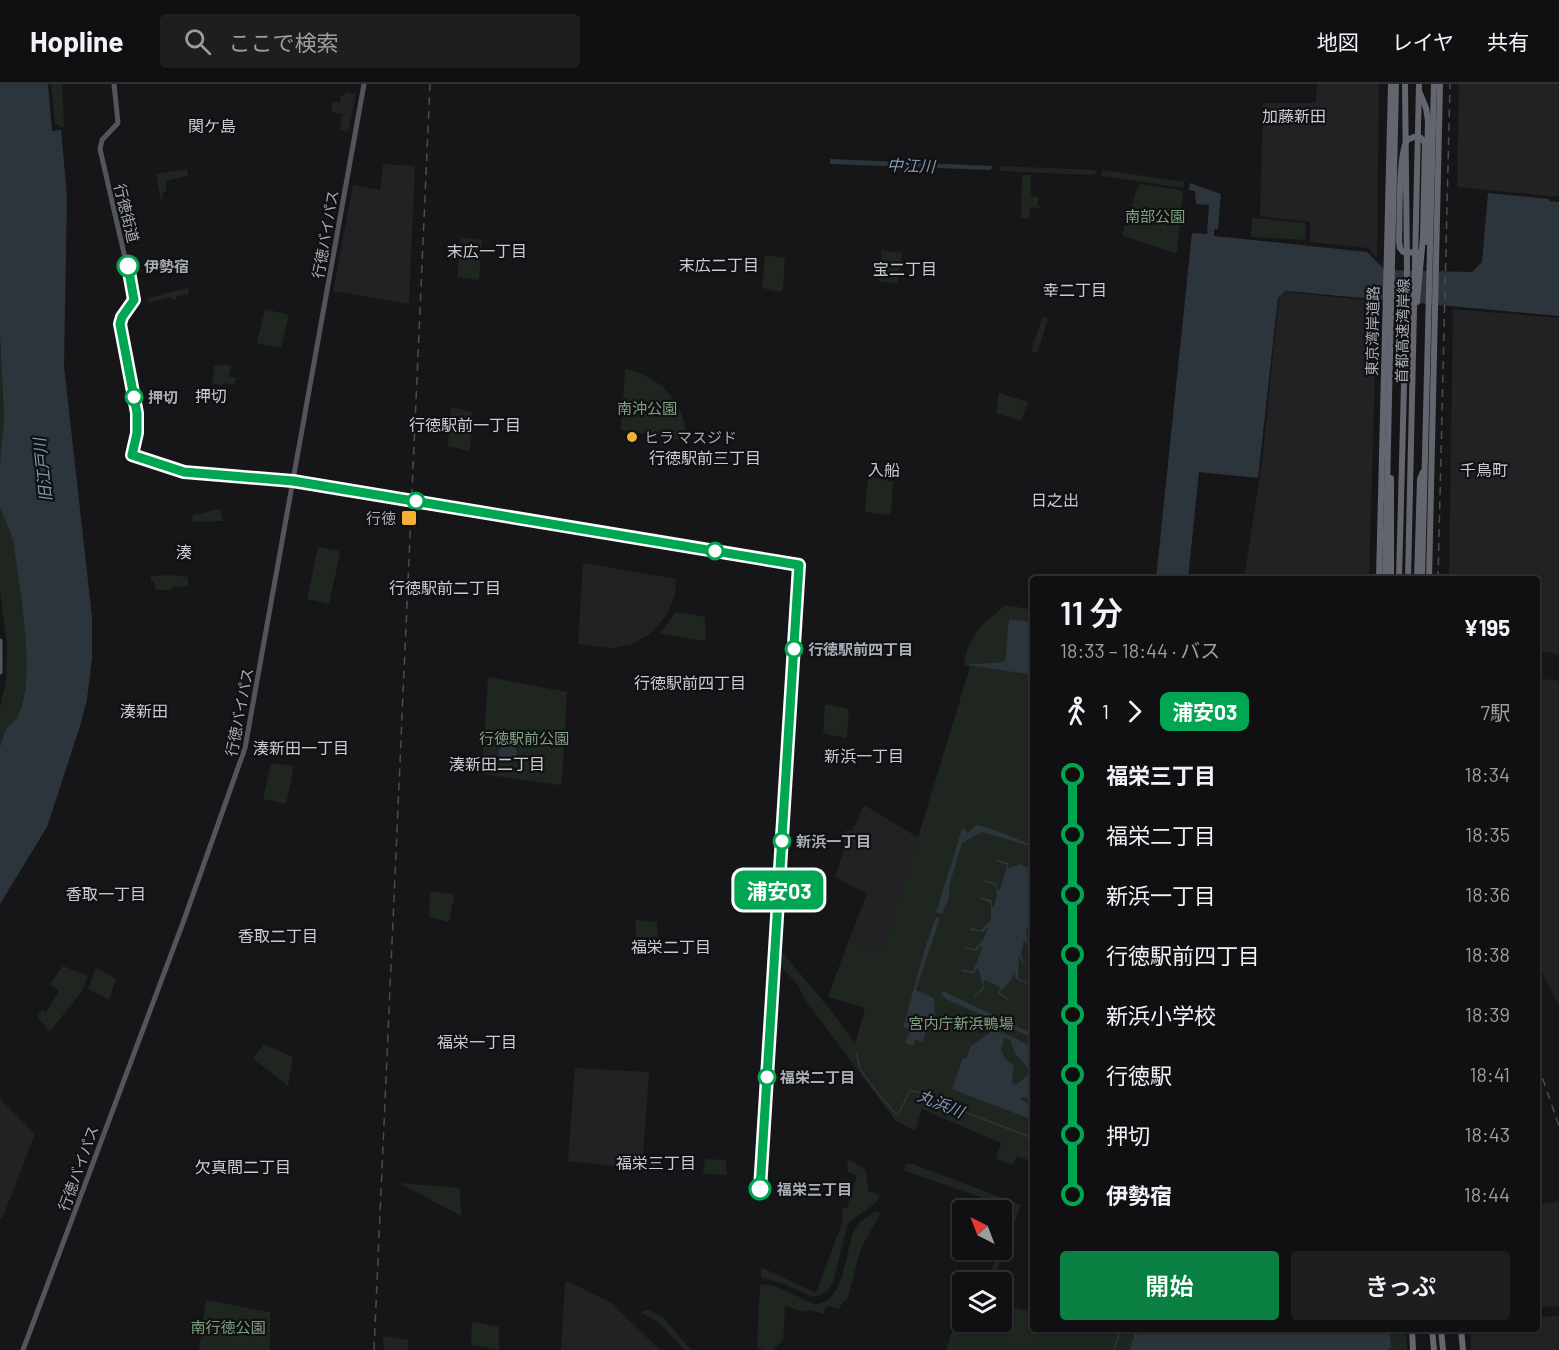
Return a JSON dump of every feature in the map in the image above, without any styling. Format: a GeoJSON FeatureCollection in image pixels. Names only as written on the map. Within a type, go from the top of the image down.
{"type":"FeatureCollection","features":[{"type":"Feature","properties":{"kind":"highway","name":"東京湾岸道路"},"geometry":{"type":"LineString","coordinates":[[1379,576],[1386,398],[1388,148],[1391,84]]}},
{"type":"Feature","properties":{"kind":"highway","name":"東京湾岸道路"},"geometry":{"type":"LineString","coordinates":[[1385,576],[1389,418],[1386,398],[1392,314],[1396,84]]}},
{"type":"Feature","properties":{"kind":"highway","name":"首都高速湾岸線"},"geometry":{"type":"LineString","coordinates":[[1399,576],[1407,267],[1405,84]]}},
{"type":"Feature","properties":{"kind":"highway"},"geometry":{"type":"LineString","coordinates":[[1422,576],[1420,479],[1424,468],[1430,402],[1428,337],[1434,84]]}},
{"type":"Feature","properties":{"kind":"highway"},"geometry":{"type":"LineString","coordinates":[[1429,576],[1430,402],[1440,84]]}},
{"type":"Feature","properties":{"kind":"highway"},"geometry":{"type":"LineString","coordinates":[[1414,314],[1419,294],[1425,149],[1424,140],[1414,136],[1404,144],[1399,241],[1401,250],[1406,253],[1422,252],[1425,246],[1428,121],[1419,88]]}},
{"type":"Feature","properties":{"kind":"highway","name":"首都高速湾岸線"},"geometry":{"type":"LineString","coordinates":[[1408,576],[1419,88]]}},
{"type":"Feature","properties":{"kind":"highway"},"geometry":{"type":"LineString","coordinates":[[1388,218],[1389,300],[1392,314]]}},
{"type":"Feature","properties":{"kind":"highway"},"geometry":{"type":"LineString","coordinates":[[1428,337],[1437,231]]}},
{"type":"Feature","properties":{"kind":"highway"},"geometry":{"type":"LineString","coordinates":[[1389,418],[1392,495],[1391,576]]}},
{"type":"Feature","properties":{"kind":"highway"},"geometry":{"type":"LineString","coordinates":[[1417,576],[1421,526]]}},
{"type":"Feature","properties":{"kind":"highway"},"geometry":{"type":"LineString","coordinates":[[1412,1332],[1413,1350]]}},
{"type":"Feature","properties":{"kind":"highway"},"geometry":{"type":"LineString","coordinates":[[1432,1332],[1434,1350]]}},
{"type":"Feature","properties":{"kind":"highway"},"geometry":{"type":"LineString","coordinates":[[1441,1332],[1443,1350]]}},
{"type":"Feature","properties":{"kind":"highway"},"geometry":{"type":"LineString","coordinates":[[1461,1332],[1463,1350]]}},
{"type":"Feature","properties":{"kind":"main road","name":"行徳街道"},"geometry":{"type":"LineString","coordinates":[[114,84],[117,123],[102,140],[100,149],[134,297],[132,305],[124,314],[120,324],[137,413],[137,433],[132,455],[184,472],[293,481]]}},
{"type":"Feature","properties":{"kind":"main road","name":"行徳バイパス"},"geometry":{"type":"LineString","coordinates":[[23,1350],[241,763],[364,84]]}},
{"type":"Feature","properties":{"kind":"main road"},"geometry":{"type":"LineString","coordinates":[[0,640],[0,672]]}},
{"type":"Feature","properties":{"kind":"shaded area"},"geometry":{"type":"Polygon","coordinates":[[[1317,84],[1379,84],[1377,258],[1368,248],[1310,242],[1310,222],[1260,216],[1263,103],[1316,103],[1317,84]]]}},
{"type":"Feature","properties":{"kind":"shaded area"},"geometry":{"type":"Polygon","coordinates":[[[1459,84],[1559,84],[1559,197],[1457,187],[1459,84]]]}},
{"type":"Feature","properties":{"kind":"shaded area"},"geometry":{"type":"Polygon","coordinates":[[[345,92],[356,94],[348,132],[340,130],[342,114],[331,112],[333,102],[340,103],[341,96],[345,96],[345,92]]]}},
{"type":"Feature","properties":{"kind":"shaded area"},"geometry":{"type":"Polygon","coordinates":[[[383,164],[415,166],[409,304],[333,291],[353,185],[380,190],[383,164]]]}},
{"type":"Feature","properties":{"kind":"shaded area"},"geometry":{"type":"Polygon","coordinates":[[[1286,292],[1377,301],[1369,576],[1244,576],[1262,461],[1279,298],[1286,292]]]}},
{"type":"Feature","properties":{"kind":"shaded area"},"geometry":{"type":"Polygon","coordinates":[[[1453,309],[1559,318],[1559,654],[1540,651],[1540,576],[1449,576],[1453,309]]]}},
{"type":"Feature","properties":{"kind":"shaded area"},"geometry":{"type":"Polygon","coordinates":[[[583,563],[676,579],[675,595],[666,616],[650,634],[632,644],[613,648],[578,644],[583,563]]]}},
{"type":"Feature","properties":{"kind":"shaded area"},"geometry":{"type":"Polygon","coordinates":[[[1540,678],[1559,681],[1559,1006],[1540,968],[1540,678]]]}},
{"type":"Feature","properties":{"kind":"shaded area"},"geometry":{"type":"Polygon","coordinates":[[[864,805],[919,838],[883,952],[848,942],[867,894],[835,877],[843,853],[845,831],[852,831],[864,805]]]}},
{"type":"Feature","properties":{"kind":"shaded area"},"geometry":{"type":"Polygon","coordinates":[[[575,1068],[649,1072],[642,1169],[568,1161],[575,1068]]]}},
{"type":"Feature","properties":{"kind":"shaded area"},"geometry":{"type":"Polygon","coordinates":[[[0,1099],[35,1134],[2,1219],[0,1218],[0,1099]]]}},
{"type":"Feature","properties":{"kind":"shaded area"},"geometry":{"type":"Polygon","coordinates":[[[1559,1202],[1559,1306],[1540,1307],[1540,1204],[1559,1202]]]}},
{"type":"Feature","properties":{"kind":"shaded area"},"geometry":{"type":"Polygon","coordinates":[[[565,1282],[610,1302],[660,1350],[561,1350],[565,1282]]]}},
{"type":"Feature","properties":{"kind":"shaded area"},"geometry":{"type":"Polygon","coordinates":[[[1559,1316],[1559,1350],[1471,1350],[1470,1332],[1540,1332],[1540,1317],[1559,1316]]]}},
{"type":"Feature","properties":{"kind":"shaded area"},"geometry":{"type":"Polygon","coordinates":[[[383,1336],[408,1340],[408,1350],[384,1350],[383,1336]]]}},
{"type":"Feature","properties":{"kind":"green space"},"geometry":{"type":"Polygon","coordinates":[[[51,84],[62,84],[64,126],[61,127],[55,123],[51,84]]]}},
{"type":"Feature","properties":{"kind":"green space"},"geometry":{"type":"Polygon","coordinates":[[[1000,166],[1097,171],[1094,175],[1000,171],[1000,166]]]}},
{"type":"Feature","properties":{"kind":"green space"},"geometry":{"type":"Polygon","coordinates":[[[187,169],[188,176],[165,181],[167,191],[162,193],[163,199],[161,200],[156,174],[187,169]]]}},
{"type":"Feature","properties":{"kind":"green space"},"geometry":{"type":"Polygon","coordinates":[[[1102,170],[1184,182],[1184,188],[1101,176],[1102,170]]]}},
{"type":"Feature","properties":{"kind":"green space"},"geometry":{"type":"Polygon","coordinates":[[[1022,175],[1031,175],[1031,196],[1038,197],[1040,206],[1040,208],[1030,207],[1029,218],[1021,218],[1022,175]]]}},
{"type":"Feature","properties":{"kind":"green space","name":"南部公園"},"geometry":{"type":"Polygon","coordinates":[[[1140,184],[1181,190],[1183,193],[1177,252],[1122,234],[1140,184]]]}},
{"type":"Feature","properties":{"kind":"green space"},"geometry":{"type":"Polygon","coordinates":[[[1252,218],[1306,223],[1305,240],[1251,237],[1252,218]]]}},
{"type":"Feature","properties":{"kind":"green space"},"geometry":{"type":"Polygon","coordinates":[[[461,237],[482,240],[479,280],[457,277],[461,237]]]}},
{"type":"Feature","properties":{"kind":"green space"},"geometry":{"type":"Polygon","coordinates":[[[882,250],[902,253],[898,283],[878,280],[882,250]]]}},
{"type":"Feature","properties":{"kind":"green space"},"geometry":{"type":"Polygon","coordinates":[[[765,255],[785,258],[783,290],[780,292],[762,288],[765,255]]]}},
{"type":"Feature","properties":{"kind":"green space"},"geometry":{"type":"Polygon","coordinates":[[[188,288],[189,294],[176,297],[176,299],[173,300],[171,297],[148,303],[147,298],[188,288]]]}},
{"type":"Feature","properties":{"kind":"green space"},"geometry":{"type":"Polygon","coordinates":[[[265,309],[289,315],[281,348],[257,342],[265,309]]]}},
{"type":"Feature","properties":{"kind":"green space"},"geometry":{"type":"Polygon","coordinates":[[[1043,316],[1048,319],[1037,353],[1031,351],[1043,316]]]}},
{"type":"Feature","properties":{"kind":"green space"},"geometry":{"type":"Polygon","coordinates":[[[0,335],[4,416],[0,466],[0,335]]]}},
{"type":"Feature","properties":{"kind":"green space"},"geometry":{"type":"Polygon","coordinates":[[[226,364],[231,367],[229,376],[237,378],[234,385],[224,383],[222,386],[212,383],[213,366],[226,364]]]}},
{"type":"Feature","properties":{"kind":"green space","name":"南沖公園"},"geometry":{"type":"Polygon","coordinates":[[[625,369],[645,375],[670,394],[681,413],[686,430],[685,441],[621,430],[625,369]]]}},
{"type":"Feature","properties":{"kind":"green space"},"geometry":{"type":"Polygon","coordinates":[[[999,393],[1028,402],[1021,421],[996,413],[999,393]]]}},
{"type":"Feature","properties":{"kind":"green space"},"geometry":{"type":"Polygon","coordinates":[[[451,407],[472,412],[470,450],[468,451],[448,446],[451,407]]]}},
{"type":"Feature","properties":{"kind":"green space"},"geometry":{"type":"Polygon","coordinates":[[[868,476],[893,482],[889,515],[866,512],[868,476]]]}},
{"type":"Feature","properties":{"kind":"green space"},"geometry":{"type":"Polygon","coordinates":[[[0,508],[14,545],[25,632],[26,677],[17,718],[6,729],[0,747],[0,708],[6,680],[7,647],[0,589],[0,508]]]}},
{"type":"Feature","properties":{"kind":"green space"},"geometry":{"type":"Polygon","coordinates":[[[220,509],[223,521],[192,522],[193,515],[220,509]]]}},
{"type":"Feature","properties":{"kind":"green space"},"geometry":{"type":"Polygon","coordinates":[[[318,547],[340,553],[329,604],[307,599],[318,547]]]}},
{"type":"Feature","properties":{"kind":"green space"},"geometry":{"type":"Polygon","coordinates":[[[151,576],[188,577],[188,586],[172,587],[171,590],[156,590],[151,576]]]}},
{"type":"Feature","properties":{"kind":"green space","name":"宮内庁新浜鴨場"},"geometry":{"type":"Polygon","coordinates":[[[1006,605],[1030,609],[1030,1161],[1017,1156],[1013,1165],[996,1159],[1001,1143],[922,1109],[915,1131],[895,1120],[804,998],[798,985],[779,965],[780,952],[782,952],[833,1013],[855,1044],[865,1008],[828,997],[848,942],[883,952],[970,667],[964,665],[966,654],[973,637],[983,624],[1006,605]]]}},
{"type":"Feature","properties":{"kind":"green space"},"geometry":{"type":"Polygon","coordinates":[[[676,612],[705,617],[705,641],[660,634],[676,612]]]}},
{"type":"Feature","properties":{"kind":"green space","name":"行徳駅前公園"},"geometry":{"type":"Polygon","coordinates":[[[488,677],[567,692],[562,782],[559,785],[482,774],[488,677]]]}},
{"type":"Feature","properties":{"kind":"green space"},"geometry":{"type":"Polygon","coordinates":[[[825,704],[849,709],[845,738],[823,733],[825,704]]]}},
{"type":"Feature","properties":{"kind":"green space"},"geometry":{"type":"Polygon","coordinates":[[[271,763],[294,766],[286,804],[263,799],[271,763]]]}},
{"type":"Feature","properties":{"kind":"green space"},"geometry":{"type":"Polygon","coordinates":[[[432,891],[454,896],[449,922],[429,917],[432,891]]]}},
{"type":"Feature","properties":{"kind":"green space"},"geometry":{"type":"Polygon","coordinates":[[[637,920],[657,922],[657,938],[636,937],[635,922],[637,920]]]}},
{"type":"Feature","properties":{"kind":"green space"},"geometry":{"type":"Polygon","coordinates":[[[63,966],[88,976],[82,991],[50,1031],[37,1017],[42,1010],[46,1012],[59,991],[50,984],[63,966]]]}},
{"type":"Feature","properties":{"kind":"green space"},"geometry":{"type":"Polygon","coordinates":[[[96,967],[116,979],[109,1000],[88,989],[96,967]]]}},
{"type":"Feature","properties":{"kind":"green space"},"geometry":{"type":"Polygon","coordinates":[[[264,1044],[293,1057],[288,1086],[253,1059],[264,1044]]]}},
{"type":"Feature","properties":{"kind":"green space"},"geometry":{"type":"Polygon","coordinates":[[[847,1158],[866,1170],[868,1191],[880,1195],[874,1204],[848,1224],[831,1286],[821,1295],[811,1296],[761,1277],[761,1267],[816,1293],[843,1220],[842,1209],[847,1208],[857,1175],[848,1172],[847,1158]]]}},
{"type":"Feature","properties":{"kind":"green space"},"geometry":{"type":"Polygon","coordinates":[[[705,1159],[726,1160],[727,1175],[705,1174],[703,1172],[705,1159]]]}},
{"type":"Feature","properties":{"kind":"green space"},"geometry":{"type":"Polygon","coordinates":[[[906,1164],[913,1164],[1008,1200],[988,1200],[903,1170],[906,1164]]]}},
{"type":"Feature","properties":{"kind":"green space"},"geometry":{"type":"Polygon","coordinates":[[[399,1183],[460,1188],[461,1216],[399,1183]]]}},
{"type":"Feature","properties":{"kind":"green space"},"geometry":{"type":"Polygon","coordinates":[[[1012,1202],[1021,1205],[1012,1229],[1012,1202]]]}},
{"type":"Feature","properties":{"kind":"green space"},"geometry":{"type":"Polygon","coordinates":[[[876,1211],[881,1213],[861,1248],[847,1300],[839,1309],[828,1306],[824,1314],[810,1310],[805,1312],[785,1306],[783,1341],[773,1350],[757,1347],[760,1286],[763,1284],[775,1286],[814,1304],[824,1302],[832,1296],[838,1286],[855,1228],[876,1211]]]}},
{"type":"Feature","properties":{"kind":"green space"},"geometry":{"type":"Polygon","coordinates":[[[995,1260],[1001,1260],[996,1272],[991,1272],[995,1260]]]}},
{"type":"Feature","properties":{"kind":"green space","name":"南行徳公園"},"geometry":{"type":"Polygon","coordinates":[[[206,1300],[270,1312],[270,1350],[199,1350],[206,1300]]]}},
{"type":"Feature","properties":{"kind":"green space"},"geometry":{"type":"Polygon","coordinates":[[[1012,1307],[1030,1312],[1030,1332],[1092,1332],[1102,1335],[1102,1332],[1406,1332],[1407,1350],[946,1350],[952,1331],[1012,1332],[1012,1307]]]}},
{"type":"Feature","properties":{"kind":"green space"},"geometry":{"type":"Polygon","coordinates":[[[648,1310],[662,1316],[691,1350],[685,1350],[658,1322],[641,1313],[648,1310]]]}},
{"type":"Feature","properties":{"kind":"green space"},"geometry":{"type":"Polygon","coordinates":[[[472,1323],[499,1327],[499,1350],[471,1345],[472,1323]]]}},
{"type":"Feature","properties":{"kind":"water","name":"旧江戸川"},"geometry":{"type":"Polygon","coordinates":[[[0,84],[48,84],[52,131],[61,130],[67,196],[64,366],[92,617],[92,658],[87,699],[81,723],[47,827],[0,904],[0,747],[6,729],[17,718],[23,698],[26,655],[14,545],[0,508],[0,466],[4,416],[0,335],[0,84]]]}},
{"type":"Feature","properties":{"kind":"water","name":"中江川"},"geometry":{"type":"Polygon","coordinates":[[[830,159],[992,166],[991,170],[830,164],[830,159]]]}},
{"type":"Feature","properties":{"kind":"water"},"geometry":{"type":"Polygon","coordinates":[[[1190,183],[1221,194],[1218,229],[1214,229],[1214,236],[1367,252],[1385,270],[1472,272],[1482,262],[1488,193],[1559,202],[1559,316],[1286,291],[1278,298],[1258,478],[1199,472],[1188,576],[1156,576],[1192,233],[1207,234],[1209,205],[1196,204],[1195,191],[1189,190],[1190,183]]]}},
{"type":"Feature","properties":{"kind":"water"},"geometry":{"type":"Polygon","coordinates":[[[1009,619],[1030,622],[1030,675],[969,665],[1005,661],[1009,619]]]}},
{"type":"Feature","properties":{"kind":"water"},"geometry":{"type":"Polygon","coordinates":[[[508,744],[514,747],[517,753],[514,759],[508,762],[502,759],[499,753],[502,747],[508,744]]]}},
{"type":"Feature","properties":{"kind":"water"},"geometry":{"type":"Polygon","coordinates":[[[977,825],[1030,844],[1030,846],[982,832],[962,843],[949,886],[949,898],[942,914],[936,912],[962,829],[968,833],[977,825]]]}},
{"type":"Feature","properties":{"kind":"water"},"geometry":{"type":"Polygon","coordinates":[[[997,859],[1008,863],[1008,869],[1020,864],[1030,869],[1030,920],[1027,925],[1030,923],[1030,926],[1026,931],[1030,946],[1028,946],[1024,940],[1021,953],[1023,962],[1030,964],[1022,963],[1019,956],[1018,978],[1028,983],[1016,979],[1014,973],[1000,992],[1007,1000],[998,993],[1000,987],[985,980],[983,982],[985,988],[975,997],[983,987],[979,970],[977,968],[974,974],[961,971],[962,969],[973,971],[982,949],[981,946],[976,951],[964,948],[975,949],[984,939],[988,927],[983,932],[970,930],[970,928],[981,930],[991,920],[991,903],[979,897],[992,900],[992,907],[994,907],[997,894],[995,885],[984,882],[985,880],[996,883],[997,889],[1000,890],[1007,865],[996,861],[997,859]]]}},
{"type":"Feature","properties":{"kind":"water"},"geometry":{"type":"Polygon","coordinates":[[[936,917],[940,918],[916,990],[934,998],[936,1028],[929,1026],[922,1042],[916,1040],[913,1046],[905,1043],[910,1032],[908,1028],[903,1028],[936,917]]]}},
{"type":"Feature","properties":{"kind":"water"},"geometry":{"type":"Polygon","coordinates":[[[943,991],[1030,1033],[1030,1037],[946,999],[941,995],[943,991]]]}},
{"type":"Feature","properties":{"kind":"water"},"geometry":{"type":"Polygon","coordinates":[[[994,1030],[1030,1046],[1030,1099],[1020,1098],[1030,1106],[1030,1119],[952,1089],[963,1058],[966,1059],[971,1046],[994,1030]],[[1004,1037],[1001,1050],[1006,1060],[1014,1065],[1012,1083],[1016,1085],[1027,1076],[1029,1070],[1015,1053],[1010,1040],[1004,1037]]]}},
{"type":"Feature","properties":{"kind":"water"},"geometry":{"type":"Polygon","coordinates":[[[1135,1332],[1141,1332],[1140,1337],[1145,1332],[1389,1332],[1391,1348],[1388,1350],[1130,1350],[1135,1332]]]}},
{"type":"Feature","properties":{"kind":"waterway","name":"丸浜川"},"geometry":{"type":"LineString","coordinates":[[856,1054],[860,1068],[867,1079],[898,1115],[910,1090],[932,1096],[943,1103],[1030,1137]]}},
{"type":"Feature","properties":{"kind":"waterway","name":"丸浜川"},"geometry":{"type":"LineString","coordinates":[[1114,1350],[1120,1332]]}},
{"type":"Feature","properties":{"kind":"railway"},"geometry":{"type":"LineString","coordinates":[[374,1350],[430,84]]}},
{"type":"Feature","properties":{"kind":"railway"},"geometry":{"type":"LineString","coordinates":[[1438,576],[1450,84]]}},
{"type":"Feature","properties":{"kind":"railway"},"geometry":{"type":"LineString","coordinates":[[1540,1071],[1559,1126]]}},
{"type":"Feature","properties":{"kind":"bus line","name":"浦安03"},"geometry":{"type":"LineString","coordinates":[[128,266],[134,300],[120,324],[137,413],[137,433],[132,455],[184,472],[293,481],[799,565],[760,1189]]}},
{"type":"Feature","properties":{"kind":"place","name":"伊勢宿"},"geometry":{"type":"Point","coordinates":[128,266]}},
{"type":"Feature","properties":{"kind":"place","name":"押切"},"geometry":{"type":"Point","coordinates":[134,397]}},
{"type":"Feature","properties":{"kind":"place","name":"ヒラ マスジド"},"geometry":{"type":"Point","coordinates":[632,437]}},
{"type":"Feature","properties":{"kind":"place","name":"行徳"},"geometry":{"type":"Point","coordinates":[409,518]}},
{"type":"Feature","properties":{"kind":"place","name":"行徳駅前四丁目"},"geometry":{"type":"Point","coordinates":[794,649]}},
{"type":"Feature","properties":{"kind":"place","name":"新浜一丁目"},"geometry":{"type":"Point","coordinates":[782,841]}},
{"type":"Feature","properties":{"kind":"place","name":"福栄二丁目"},"geometry":{"type":"Point","coordinates":[767,1077]}},
{"type":"Feature","properties":{"kind":"place","name":"福栄三丁目"},"geometry":{"type":"Point","coordinates":[760,1189]}},
{"type":"Feature","properties":{"kind":"district","name":"加藤新田"},"geometry":{"type":"Point","coordinates":[1294,115]}},
{"type":"Feature","properties":{"kind":"district","name":"関ケ島"},"geometry":{"type":"Point","coordinates":[212,125]}},
{"type":"Feature","properties":{"kind":"district","name":"末広一丁目"},"geometry":{"type":"Point","coordinates":[487,250]}},
{"type":"Feature","properties":{"kind":"district","name":"末広二丁目"},"geometry":{"type":"Point","coordinates":[719,264]}},
{"type":"Feature","properties":{"kind":"district","name":"宝二丁目"},"geometry":{"type":"Point","coordinates":[905,268]}},
{"type":"Feature","properties":{"kind":"district","name":"幸二丁目"},"geometry":{"type":"Point","coordinates":[1075,289]}},
{"type":"Feature","properties":{"kind":"district","name":"押切"},"geometry":{"type":"Point","coordinates":[211,395]}},
{"type":"Feature","properties":{"kind":"district","name":"行徳駅前一丁目"},"geometry":{"type":"Point","coordinates":[465,424]}},
{"type":"Feature","properties":{"kind":"district","name":"行徳駅前三丁目"},"geometry":{"type":"Point","coordinates":[705,457]}},
{"type":"Feature","properties":{"kind":"district","name":"入船"},"geometry":{"type":"Point","coordinates":[884,469]}},
{"type":"Feature","properties":{"kind":"district","name":"千鳥町"},"geometry":{"type":"Point","coordinates":[1484,469]}},
{"type":"Feature","properties":{"kind":"district","name":"日之出"},"geometry":{"type":"Point","coordinates":[1055,499]}},
{"type":"Feature","properties":{"kind":"district","name":"湊"},"geometry":{"type":"Point","coordinates":[184,551]}},
{"type":"Feature","properties":{"kind":"district","name":"行徳駅前二丁目"},"geometry":{"type":"Point","coordinates":[445,587]}},
{"type":"Feature","properties":{"kind":"district","name":"行徳駅前四丁目"},"geometry":{"type":"Point","coordinates":[690,682]}},
{"type":"Feature","properties":{"kind":"district","name":"湊新田"},"geometry":{"type":"Point","coordinates":[144,710]}},
{"type":"Feature","properties":{"kind":"district","name":"湊新田一丁目"},"geometry":{"type":"Point","coordinates":[301,747]}},
{"type":"Feature","properties":{"kind":"district","name":"新浜一丁目"},"geometry":{"type":"Point","coordinates":[864,755]}},
{"type":"Feature","properties":{"kind":"district","name":"湊新田二丁目"},"geometry":{"type":"Point","coordinates":[497,763]}},
{"type":"Feature","properties":{"kind":"district","name":"香取一丁目"},"geometry":{"type":"Point","coordinates":[106,893]}},
{"type":"Feature","properties":{"kind":"district","name":"香取二丁目"},"geometry":{"type":"Point","coordinates":[278,935]}},
{"type":"Feature","properties":{"kind":"district","name":"福栄二丁目"},"geometry":{"type":"Point","coordinates":[671,946]}},
{"type":"Feature","properties":{"kind":"district","name":"福栄一丁目"},"geometry":{"type":"Point","coordinates":[477,1041]}},
{"type":"Feature","properties":{"kind":"district","name":"福栄三丁目"},"geometry":{"type":"Point","coordinates":[656,1162]}},
{"type":"Feature","properties":{"kind":"district","name":"欠真間二丁目"},"geometry":{"type":"Point","coordinates":[243,1166]}}]}
